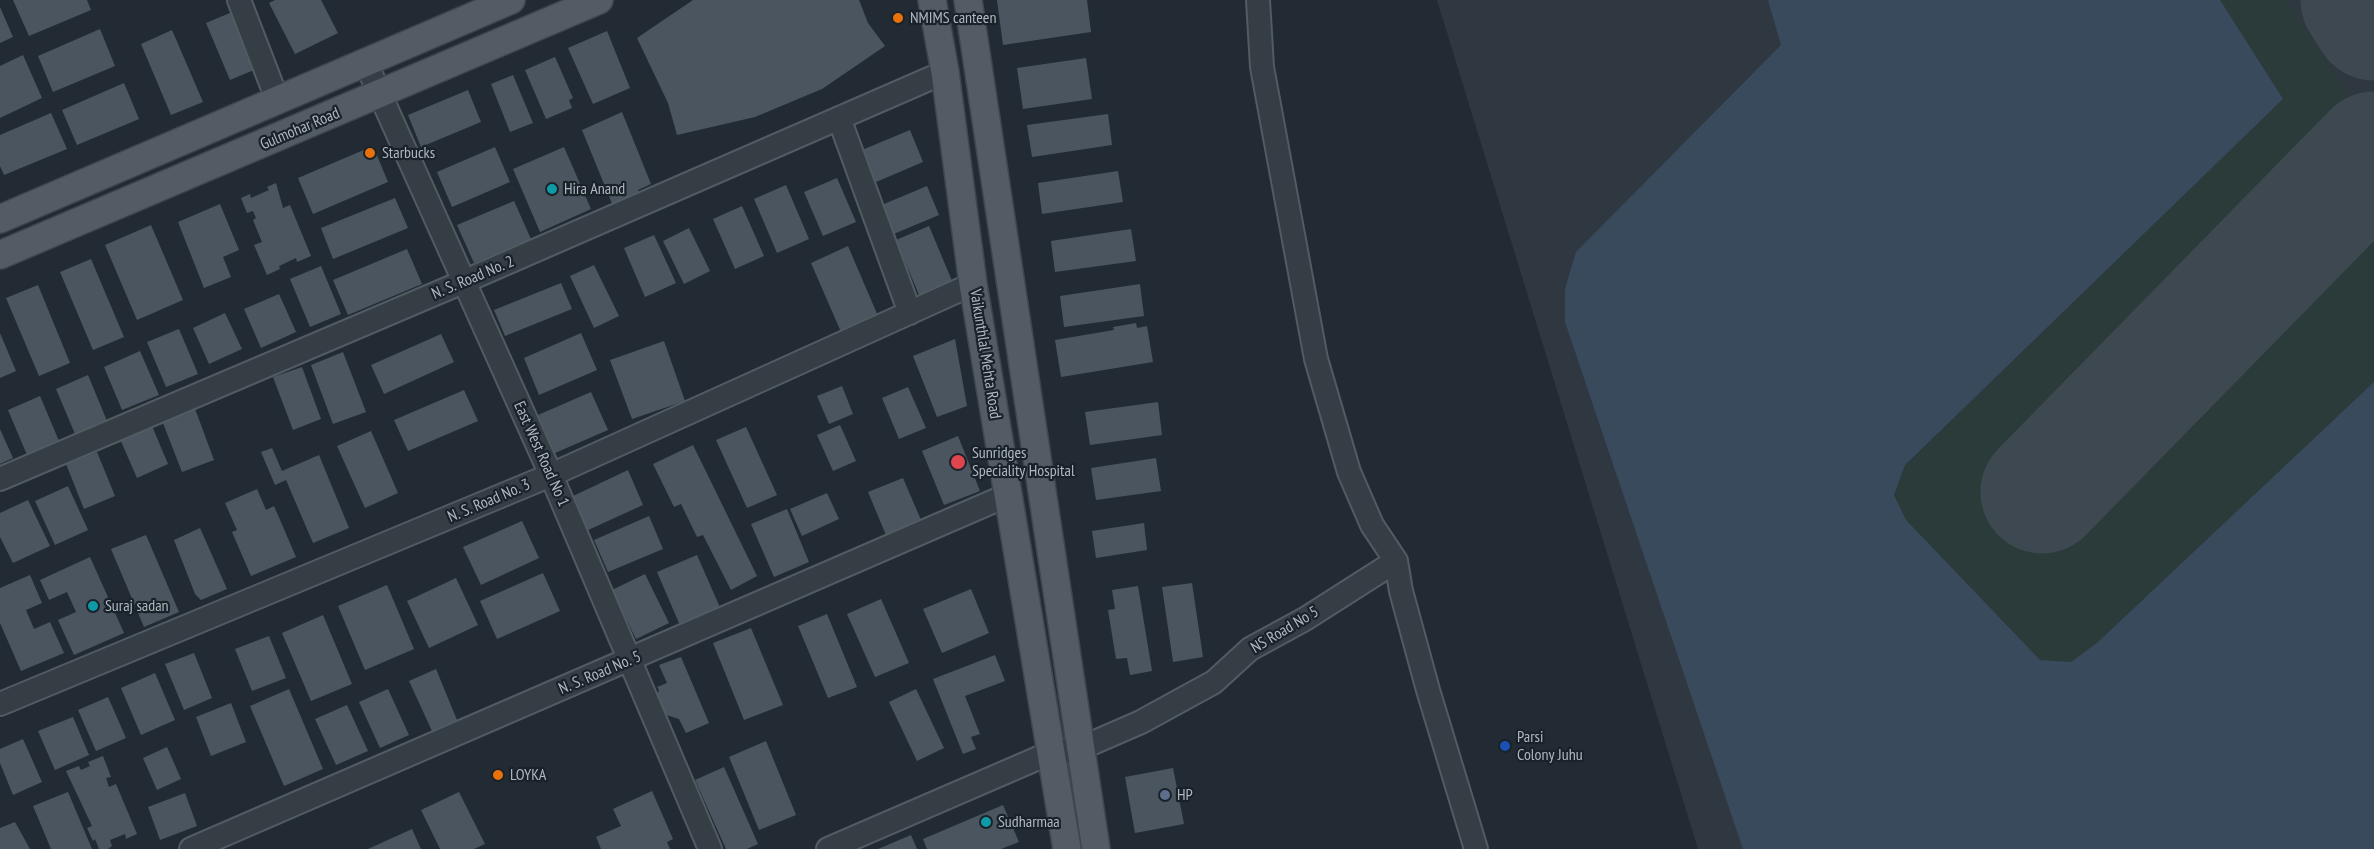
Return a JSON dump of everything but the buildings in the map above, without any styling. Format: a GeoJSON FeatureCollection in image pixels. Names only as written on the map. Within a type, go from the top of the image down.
{"type":"FeatureCollection","features":[{"type":"Feature","properties":{"kind":"main road"},"geometry":{"type":"LineString","coordinates":[[0,219],[511,0]]}},
{"type":"Feature","properties":{"kind":"main road","name":"Gulmohar Road"},"geometry":{"type":"LineString","coordinates":[[0,255],[380,95],[556,8],[599,0]]}},
{"type":"Feature","properties":{"kind":"main road","name":"Vaikunthlal Mehta Road"},"geometry":{"type":"LineString","coordinates":[[932,0],[945,72],[973,284],[1067,849]]}},
{"type":"Feature","properties":{"kind":"main road"},"geometry":{"type":"LineString","coordinates":[[968,0],[1079,749],[1096,849]]}},
{"type":"Feature","properties":{"kind":"street"},"geometry":{"type":"LineString","coordinates":[[239,0],[277,99]]}},
{"type":"Feature","properties":{"kind":"street"},"geometry":{"type":"LineString","coordinates":[[1258,0],[1262,67],[1316,359],[1349,472],[1372,525],[1396,561],[1401,591],[1428,690],[1476,849]]}},
{"type":"Feature","properties":{"kind":"street","name":"East West Road No 1"},"geometry":{"type":"LineString","coordinates":[[365,61],[551,475],[710,849]]}},
{"type":"Feature","properties":{"kind":"street","name":"N. S. Road No. 2"},"geometry":{"type":"LineString","coordinates":[[0,479],[463,282],[945,72]]}},
{"type":"Feature","properties":{"kind":"street"},"geometry":{"type":"LineString","coordinates":[[839,118],[910,313]]}},
{"type":"Feature","properties":{"kind":"street","name":"N. S. Road No. 3"},"geometry":{"type":"LineString","coordinates":[[0,704],[551,475],[973,284]]}},
{"type":"Feature","properties":{"kind":"street","name":"N. S. Road No. 5"},"geometry":{"type":"LineString","coordinates":[[191,849],[630,661],[1008,495]]}},
{"type":"Feature","properties":{"kind":"street","name":"NS Road No 5"},"geometry":{"type":"LineString","coordinates":[[1079,749],[1141,722],[1214,682],[1250,649],[1305,619],[1396,561]]}},
{"type":"Feature","properties":{"kind":"street"},"geometry":{"type":"LineString","coordinates":[[828,849],[1050,753],[1079,749]]}},
{"type":"Feature","properties":{"kind":"shaded area"},"geometry":{"type":"Polygon","coordinates":[[[1437,0],[2374,0],[2374,849],[1698,849],[1437,0]]]}},
{"type":"Feature","properties":{"kind":"shaded area"},"geometry":{"type":"Polygon","coordinates":[[[2220,0],[2286,0],[2349,98],[2329,165],[2017,485],[2059,527],[2374,205],[2374,382],[2098,642],[2071,662],[2040,660],[1906,520],[1894,495],[1905,466],[2283,99],[2220,0]]]}},
{"type":"Feature","properties":{"kind":"water"},"geometry":{"type":"Polygon","coordinates":[[[1768,0],[2220,0],[2283,99],[1905,465],[1894,495],[1906,520],[2040,660],[2071,662],[2098,642],[2374,382],[2374,849],[1743,849],[1565,322],[1565,289],[1576,252],[1781,45],[1768,0]]]}},
{"type":"Feature","properties":{"kind":"runway"},"geometry":{"type":"LineString","coordinates":[[2362,0],[2374,19]]}},
{"type":"Feature","properties":{"kind":"runway"},"geometry":{"type":"LineString","coordinates":[[2042,492],[2374,153]]}},
{"type":"Feature","properties":{"kind":"place","name":"NMIMS canteen"},"geometry":{"type":"Point","coordinates":[898,18]}},
{"type":"Feature","properties":{"kind":"place","name":"Starbucks"},"geometry":{"type":"Point","coordinates":[370,153]}},
{"type":"Feature","properties":{"kind":"place","name":"Hira Anand"},"geometry":{"type":"Point","coordinates":[552,189]}},
{"type":"Feature","properties":{"kind":"place","name":"Sunridges Speciality Hospital"},"geometry":{"type":"Point","coordinates":[958,462]}},
{"type":"Feature","properties":{"kind":"place","name":"Suraj sadan"},"geometry":{"type":"Point","coordinates":[93,606]}},
{"type":"Feature","properties":{"kind":"place","name":"Parsi Colony Juhu"},"geometry":{"type":"Point","coordinates":[1505,746]}},
{"type":"Feature","properties":{"kind":"place","name":"LOYKA"},"geometry":{"type":"Point","coordinates":[498,775]}},
{"type":"Feature","properties":{"kind":"place","name":"HP"},"geometry":{"type":"Point","coordinates":[1165,795]}},
{"type":"Feature","properties":{"kind":"place","name":"Sudharmaa"},"geometry":{"type":"Point","coordinates":[986,822]}}]}
